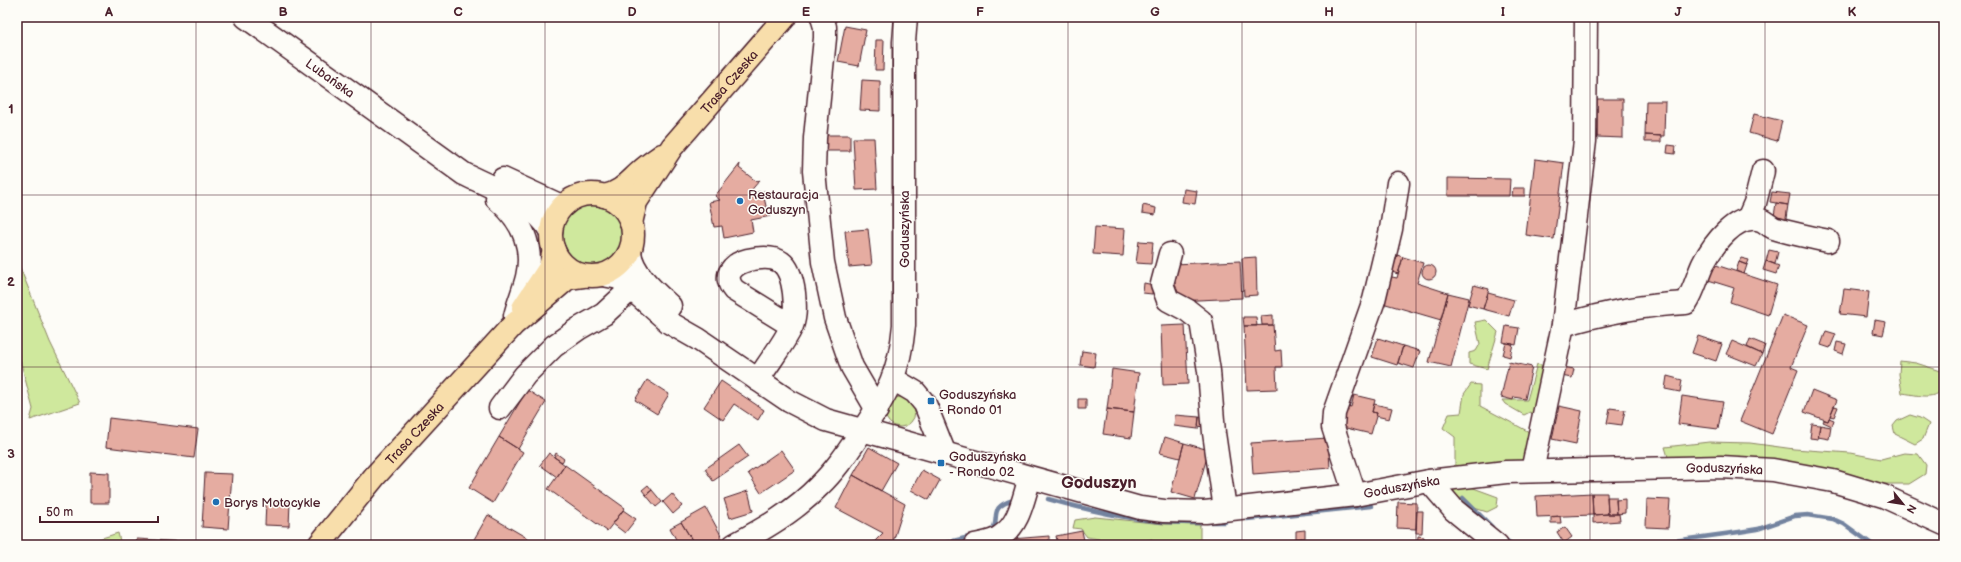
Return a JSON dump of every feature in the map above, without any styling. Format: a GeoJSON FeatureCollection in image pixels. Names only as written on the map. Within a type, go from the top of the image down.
{"type":"FeatureCollection","features":[{"type":"Feature","properties":{"kind":"main road","name":"Trasa Czeska"},"geometry":{"type":"LineString","coordinates":[[632,223],[636,202],[672,147],[785,17]]}},
{"type":"Feature","properties":{"kind":"main road","name":"Trasa Czeska"},"geometry":{"type":"LineString","coordinates":[[604,196],[612,194],[623,188],[639,172],[672,147]]}},
{"type":"Feature","properties":{"kind":"main road"},"geometry":{"type":"LineString","coordinates":[[583,195],[604,196],[621,206],[632,223],[633,237],[630,252],[622,264],[593,275],[565,266],[552,241],[555,217],[564,205],[583,195]]}},
{"type":"Feature","properties":{"kind":"main road","name":"Trasa Czeska"},"geometry":{"type":"LineString","coordinates":[[513,325],[531,294],[550,267],[552,241]]}},
{"type":"Feature","properties":{"kind":"main road","name":"Trasa Czeska"},"geometry":{"type":"LineString","coordinates":[[319,545],[383,467],[513,325],[568,278],[593,275]]}},
{"type":"Feature","properties":{"kind":"street","name":"Lubańska"},"geometry":{"type":"LineString","coordinates":[[246,17],[464,174],[521,204],[545,221],[552,241]]}},
{"type":"Feature","properties":{"kind":"street"},"geometry":{"type":"LineString","coordinates":[[822,17],[825,27],[825,38],[815,138],[814,171],[823,262],[835,318],[852,367],[877,410]]}},
{"type":"Feature","properties":{"kind":"street","name":"Goduszyńska"},"geometry":{"type":"LineString","coordinates":[[746,542],[787,513],[814,491],[834,470],[877,410],[893,378],[902,351],[904,325],[904,42],[906,17]]}},
{"type":"Feature","properties":{"kind":"street"},"geometry":{"type":"LineString","coordinates":[[1532,471],[1563,325],[1584,141],[1586,17]]}},
{"type":"Feature","properties":{"kind":"street","name":"Lubańska"},"geometry":{"type":"LineString","coordinates":[[416,138],[542,197],[564,205]]}},
{"type":"Feature","properties":{"kind":"street"},"geometry":{"type":"LineString","coordinates":[[1748,219],[1756,203],[1763,171]]}},
{"type":"Feature","properties":{"kind":"street"},"geometry":{"type":"LineString","coordinates":[[464,174],[513,213],[524,233],[528,250],[529,267],[527,279],[519,300],[513,325]]}},
{"type":"Feature","properties":{"kind":"street"},"geometry":{"type":"LineString","coordinates":[[1355,495],[1333,427],[1334,412],[1374,300],[1390,229],[1398,183]]}},
{"type":"Feature","properties":{"kind":"street"},"geometry":{"type":"LineString","coordinates":[[1563,325],[1593,316],[1663,303],[1686,303],[1693,293],[1703,264],[1715,243],[1733,226],[1748,219],[1761,220],[1775,229],[1828,241]]}},
{"type":"Feature","properties":{"kind":"street","name":"Goduszyńska"},"geometry":{"type":"LineString","coordinates":[[630,252],[633,264],[659,295],[680,316],[698,339]]}},
{"type":"Feature","properties":{"kind":"street"},"geometry":{"type":"LineString","coordinates":[[1170,254],[1162,284],[1168,300],[1187,310],[1200,321],[1209,371],[1214,433],[1225,509]]}},
{"type":"Feature","properties":{"kind":"street","name":"Goduszyńska"},"geometry":{"type":"LineString","coordinates":[[593,275],[613,276],[619,278],[632,288],[651,308],[670,323],[698,339],[807,411],[826,420],[1140,508],[1185,512],[1225,509],[1355,495],[1429,481],[1480,474],[1532,471],[1721,467],[1773,470],[1804,474],[1858,488],[1908,506],[1944,524]]}},
{"type":"Feature","properties":{"kind":"street"},"geometry":{"type":"LineString","coordinates":[[500,408],[525,375],[554,346],[578,329],[604,314],[632,288]]}},
{"type":"Feature","properties":{"kind":"street"},"geometry":{"type":"LineString","coordinates":[[758,380],[792,326]]}},
{"type":"Feature","properties":{"kind":"street"},"geometry":{"type":"LineString","coordinates":[[893,378],[916,392],[925,404],[946,454]]}},
{"type":"Feature","properties":{"kind":"street"},"geometry":{"type":"LineString","coordinates":[[975,545],[1001,537],[1012,526],[1017,518],[1030,478]]}},
{"type":"Feature","properties":{"kind":"street"},"geometry":{"type":"LineString","coordinates":[[1429,481],[1454,510],[1497,545]]}},
{"type":"Feature","properties":{"kind":"green space"},"geometry":{"type":"Polygon","coordinates":[[[586,204],[598,204],[614,213],[621,223],[623,235],[621,247],[614,257],[598,266],[586,266],[575,261],[566,252],[561,241],[561,229],[566,218],[575,209],[586,204]]]}},
{"type":"Feature","properties":{"kind":"green space"},"geometry":{"type":"Polygon","coordinates":[[[17,260],[50,342],[80,403],[30,420],[33,409],[17,348],[17,260]]]}},
{"type":"Feature","properties":{"kind":"green space"},"geometry":{"type":"Polygon","coordinates":[[[1486,320],[1498,332],[1487,369],[1469,364],[1469,353],[1476,351],[1480,344],[1475,322],[1486,320]]]}},
{"type":"Feature","properties":{"kind":"green space"},"geometry":{"type":"Polygon","coordinates":[[[1900,361],[1916,363],[1944,372],[1941,389],[1932,396],[1902,393],[1899,374],[1900,361]]]}},
{"type":"Feature","properties":{"kind":"green space"},"geometry":{"type":"Polygon","coordinates":[[[1537,364],[1549,367],[1537,418],[1530,412],[1524,415],[1505,404],[1502,400],[1527,400],[1537,364]]]}},
{"type":"Feature","properties":{"kind":"green space"},"geometry":{"type":"Polygon","coordinates":[[[1471,384],[1480,385],[1480,406],[1533,434],[1524,461],[1466,465],[1460,483],[1498,497],[1497,507],[1487,512],[1458,503],[1446,494],[1455,464],[1455,437],[1443,428],[1449,414],[1461,413],[1464,394],[1471,384]]]}},
{"type":"Feature","properties":{"kind":"green space"},"geometry":{"type":"Polygon","coordinates":[[[900,397],[906,398],[914,406],[914,418],[906,426],[900,427],[894,426],[886,418],[885,412],[886,406],[894,398],[900,397]]]}},
{"type":"Feature","properties":{"kind":"green space"},"geometry":{"type":"Polygon","coordinates":[[[1910,415],[1920,418],[1929,424],[1923,439],[1915,444],[1895,434],[1893,426],[1897,421],[1910,415]]]}},
{"type":"Feature","properties":{"kind":"green space"},"geometry":{"type":"Polygon","coordinates":[[[1709,442],[1750,443],[1794,449],[1850,453],[1881,459],[1904,453],[1918,454],[1926,465],[1925,474],[1909,484],[1884,484],[1771,460],[1737,457],[1668,457],[1665,447],[1709,442]]]}},
{"type":"Feature","properties":{"kind":"green space"},"geometry":{"type":"Polygon","coordinates":[[[1095,517],[1164,524],[1200,525],[1200,544],[1156,545],[1152,539],[1127,545],[1099,545],[1099,539],[1087,537],[1081,529],[1073,528],[1075,520],[1095,517]]]}},
{"type":"Feature","properties":{"kind":"green space"},"geometry":{"type":"Polygon","coordinates":[[[118,533],[121,545],[80,545],[118,533]]]}},
{"type":"Feature","properties":{"kind":"building"},"geometry":{"type":"Polygon","coordinates":[[[845,26],[866,30],[859,66],[838,62],[845,26]]]}},
{"type":"Feature","properties":{"kind":"building"},"geometry":{"type":"Polygon","coordinates":[[[876,40],[884,40],[883,70],[875,70],[876,40]]]}},
{"type":"Feature","properties":{"kind":"building"},"geometry":{"type":"Polygon","coordinates":[[[862,80],[880,81],[880,111],[860,110],[862,80]]]}},
{"type":"Feature","properties":{"kind":"building"},"geometry":{"type":"Polygon","coordinates":[[[1597,99],[1623,99],[1623,138],[1597,137],[1597,99]]]}},
{"type":"Feature","properties":{"kind":"building"},"geometry":{"type":"Polygon","coordinates":[[[1646,101],[1665,101],[1664,136],[1645,135],[1646,101]]]}},
{"type":"Feature","properties":{"kind":"building"},"geometry":{"type":"Polygon","coordinates":[[[1754,114],[1782,121],[1777,141],[1749,133],[1754,114]]]}},
{"type":"Feature","properties":{"kind":"building"},"geometry":{"type":"Polygon","coordinates":[[[823,135],[850,135],[850,151],[823,151],[823,135]]]}},
{"type":"Feature","properties":{"kind":"building"},"geometry":{"type":"Polygon","coordinates":[[[1645,135],[1661,136],[1661,142],[1645,142],[1645,135]]]}},
{"type":"Feature","properties":{"kind":"building"},"geometry":{"type":"Polygon","coordinates":[[[853,138],[874,138],[877,189],[856,190],[853,138]]]}},
{"type":"Feature","properties":{"kind":"building"},"geometry":{"type":"Polygon","coordinates":[[[1668,145],[1676,146],[1675,154],[1667,153],[1668,145]]]}},
{"type":"Feature","properties":{"kind":"building"},"geometry":{"type":"Polygon","coordinates":[[[1535,159],[1564,163],[1554,239],[1526,235],[1535,159]]]}},
{"type":"Feature","properties":{"kind":"building","name":"Restauracja Goduszyn"},"geometry":{"type":"Polygon","coordinates":[[[740,164],[739,168],[757,182],[760,180],[748,194],[765,191],[763,193],[768,215],[771,216],[751,220],[753,232],[724,238],[722,226],[714,227],[709,202],[720,200],[715,196],[740,164]]]}},
{"type":"Feature","properties":{"kind":"building"},"geometry":{"type":"Polygon","coordinates":[[[1448,178],[1510,179],[1509,196],[1448,196],[1448,178]]]}},
{"type":"Feature","properties":{"kind":"building"},"geometry":{"type":"Polygon","coordinates":[[[1513,188],[1525,188],[1525,196],[1512,196],[1513,188]]]}},
{"type":"Feature","properties":{"kind":"building"},"geometry":{"type":"Polygon","coordinates":[[[1184,189],[1197,191],[1195,204],[1182,202],[1184,189]]]}},
{"type":"Feature","properties":{"kind":"building"},"geometry":{"type":"Polygon","coordinates":[[[1772,192],[1790,194],[1788,205],[1770,202],[1772,192]]]}},
{"type":"Feature","properties":{"kind":"building"},"geometry":{"type":"Polygon","coordinates":[[[1776,203],[1788,205],[1785,225],[1773,223],[1776,203]]]}},
{"type":"Feature","properties":{"kind":"building"},"geometry":{"type":"Polygon","coordinates":[[[1143,205],[1156,208],[1155,215],[1142,213],[1143,205]]]}},
{"type":"Feature","properties":{"kind":"building"},"geometry":{"type":"Polygon","coordinates":[[[1095,227],[1125,229],[1123,256],[1093,254],[1095,227]]]}},
{"type":"Feature","properties":{"kind":"building"},"geometry":{"type":"Polygon","coordinates":[[[868,229],[872,265],[849,267],[845,231],[868,229]]]}},
{"type":"Feature","properties":{"kind":"building"},"geometry":{"type":"Polygon","coordinates":[[[1139,241],[1153,242],[1151,264],[1136,263],[1139,241]]]}},
{"type":"Feature","properties":{"kind":"building"},"geometry":{"type":"Polygon","coordinates":[[[1769,250],[1778,252],[1775,264],[1766,261],[1769,250]]]}},
{"type":"Feature","properties":{"kind":"building"},"geometry":{"type":"Polygon","coordinates":[[[1397,255],[1403,257],[1398,274],[1392,272],[1397,255]]]}},
{"type":"Feature","properties":{"kind":"building"},"geometry":{"type":"Polygon","coordinates":[[[1256,257],[1257,295],[1244,296],[1242,258],[1256,257]]]}},
{"type":"Feature","properties":{"kind":"building"},"geometry":{"type":"Polygon","coordinates":[[[1403,257],[1423,263],[1417,283],[1448,293],[1441,320],[1379,302],[1387,276],[1397,278],[1403,257]]]}},
{"type":"Feature","properties":{"kind":"building"},"geometry":{"type":"Polygon","coordinates":[[[1741,258],[1749,260],[1747,265],[1739,262],[1741,258]]]}},
{"type":"Feature","properties":{"kind":"building"},"geometry":{"type":"Polygon","coordinates":[[[1240,261],[1242,298],[1176,301],[1174,264],[1240,261]]]}},
{"type":"Feature","properties":{"kind":"building"},"geometry":{"type":"Polygon","coordinates":[[[1766,261],[1779,266],[1776,274],[1763,270],[1766,261]]]}},
{"type":"Feature","properties":{"kind":"building"},"geometry":{"type":"Polygon","coordinates":[[[1739,262],[1747,265],[1744,274],[1736,271],[1739,262]]]}},
{"type":"Feature","properties":{"kind":"building"},"geometry":{"type":"Polygon","coordinates":[[[1710,263],[1777,285],[1768,315],[1730,302],[1734,288],[1705,279],[1710,263]]]}},
{"type":"Feature","properties":{"kind":"building"},"geometry":{"type":"Polygon","coordinates":[[[1426,265],[1432,265],[1436,269],[1436,275],[1432,279],[1426,279],[1422,275],[1422,269],[1426,265]]]}},
{"type":"Feature","properties":{"kind":"building"},"geometry":{"type":"Polygon","coordinates":[[[1144,283],[1154,285],[1152,294],[1143,293],[1144,283]]]}},
{"type":"Feature","properties":{"kind":"building"},"geometry":{"type":"Polygon","coordinates":[[[1474,285],[1489,289],[1483,309],[1468,305],[1474,285]]]}},
{"type":"Feature","properties":{"kind":"building"},"geometry":{"type":"Polygon","coordinates":[[[1844,289],[1869,292],[1866,317],[1840,314],[1844,289]]]}},
{"type":"Feature","properties":{"kind":"building"},"geometry":{"type":"Polygon","coordinates":[[[1448,293],[1469,298],[1451,367],[1429,362],[1448,293]]]}},
{"type":"Feature","properties":{"kind":"building"},"geometry":{"type":"Polygon","coordinates":[[[1488,293],[1514,300],[1509,316],[1483,309],[1488,293]]]}},
{"type":"Feature","properties":{"kind":"building"},"geometry":{"type":"Polygon","coordinates":[[[1273,315],[1273,325],[1262,325],[1261,316],[1273,315]]]}},
{"type":"Feature","properties":{"kind":"building"},"geometry":{"type":"Polygon","coordinates":[[[1783,315],[1808,325],[1791,367],[1798,370],[1772,434],[1740,421],[1783,315]]]}},
{"type":"Feature","properties":{"kind":"building"},"geometry":{"type":"Polygon","coordinates":[[[1243,317],[1256,317],[1257,326],[1244,326],[1243,317]]]}},
{"type":"Feature","properties":{"kind":"building"},"geometry":{"type":"Polygon","coordinates":[[[1875,320],[1886,322],[1883,335],[1873,333],[1875,320]]]}},
{"type":"Feature","properties":{"kind":"building"},"geometry":{"type":"Polygon","coordinates":[[[1185,325],[1188,384],[1163,385],[1161,326],[1185,325]]]}},
{"type":"Feature","properties":{"kind":"building"},"geometry":{"type":"Polygon","coordinates":[[[1273,325],[1275,351],[1281,350],[1282,367],[1276,367],[1277,389],[1247,390],[1244,326],[1273,325]]]}},
{"type":"Feature","properties":{"kind":"building"},"geometry":{"type":"Polygon","coordinates":[[[1506,326],[1519,328],[1516,345],[1503,342],[1506,326]]]}},
{"type":"Feature","properties":{"kind":"building"},"geometry":{"type":"Polygon","coordinates":[[[1826,331],[1836,334],[1830,348],[1821,345],[1826,331]]]}},
{"type":"Feature","properties":{"kind":"building"},"geometry":{"type":"Polygon","coordinates":[[[1698,336],[1722,344],[1716,361],[1692,353],[1698,336]]]}},
{"type":"Feature","properties":{"kind":"building"},"geometry":{"type":"Polygon","coordinates":[[[1378,338],[1403,346],[1397,365],[1372,357],[1378,338]]]}},
{"type":"Feature","properties":{"kind":"building"},"geometry":{"type":"Polygon","coordinates":[[[1750,339],[1765,345],[1762,354],[1747,347],[1750,339]]]}},
{"type":"Feature","properties":{"kind":"building"},"geometry":{"type":"Polygon","coordinates":[[[1732,341],[1762,354],[1756,366],[1726,354],[1732,341]]]}},
{"type":"Feature","properties":{"kind":"building"},"geometry":{"type":"Polygon","coordinates":[[[1837,342],[1846,344],[1843,354],[1835,351],[1837,342]]]}},
{"type":"Feature","properties":{"kind":"building"},"geometry":{"type":"Polygon","coordinates":[[[1506,343],[1513,344],[1510,357],[1503,355],[1506,343]]]}},
{"type":"Feature","properties":{"kind":"building"},"geometry":{"type":"Polygon","coordinates":[[[1403,346],[1420,351],[1414,368],[1398,363],[1403,346]]]}},
{"type":"Feature","properties":{"kind":"building"},"geometry":{"type":"Polygon","coordinates":[[[1082,351],[1096,353],[1094,367],[1080,365],[1082,351]]]}},
{"type":"Feature","properties":{"kind":"building"},"geometry":{"type":"Polygon","coordinates":[[[1509,362],[1532,367],[1525,399],[1514,397],[1513,400],[1501,397],[1509,362]]]}},
{"type":"Feature","properties":{"kind":"building"},"geometry":{"type":"Polygon","coordinates":[[[1563,367],[1574,369],[1572,378],[1561,376],[1563,367]]]}},
{"type":"Feature","properties":{"kind":"building"},"geometry":{"type":"Polygon","coordinates":[[[1112,369],[1139,373],[1134,412],[1107,409],[1112,369]]]}},
{"type":"Feature","properties":{"kind":"building"},"geometry":{"type":"Polygon","coordinates":[[[1667,376],[1682,380],[1680,392],[1665,389],[1667,376]]]}},
{"type":"Feature","properties":{"kind":"building"},"geometry":{"type":"Polygon","coordinates":[[[647,380],[669,394],[657,414],[635,400],[647,380]]]}},
{"type":"Feature","properties":{"kind":"building"},"geometry":{"type":"Polygon","coordinates":[[[721,381],[764,410],[758,420],[734,404],[723,420],[704,407],[721,381]]]}},
{"type":"Feature","properties":{"kind":"building"},"geometry":{"type":"Polygon","coordinates":[[[527,390],[546,402],[518,449],[499,437],[527,390]]]}},
{"type":"Feature","properties":{"kind":"building"},"geometry":{"type":"Polygon","coordinates":[[[1812,390],[1837,400],[1828,421],[1804,412],[1812,390]]]}},
{"type":"Feature","properties":{"kind":"building"},"geometry":{"type":"Polygon","coordinates":[[[1354,395],[1375,400],[1372,412],[1377,413],[1371,434],[1342,427],[1348,406],[1351,407],[1354,395]]]}},
{"type":"Feature","properties":{"kind":"building"},"geometry":{"type":"Polygon","coordinates":[[[1682,396],[1723,402],[1718,429],[1678,424],[1682,396]]]}},
{"type":"Feature","properties":{"kind":"building"},"geometry":{"type":"Polygon","coordinates":[[[1078,399],[1086,399],[1086,409],[1078,409],[1078,399]]]}},
{"type":"Feature","properties":{"kind":"building"},"geometry":{"type":"Polygon","coordinates":[[[1374,404],[1392,408],[1389,419],[1376,416],[1377,413],[1372,412],[1374,404]]]}},
{"type":"Feature","properties":{"kind":"building"},"geometry":{"type":"Polygon","coordinates":[[[1559,406],[1582,411],[1576,444],[1552,439],[1559,406]]]}},
{"type":"Feature","properties":{"kind":"building"},"geometry":{"type":"Polygon","coordinates":[[[1834,406],[1838,407],[1834,417],[1830,416],[1834,406]]]}},
{"type":"Feature","properties":{"kind":"building"},"geometry":{"type":"Polygon","coordinates":[[[1610,408],[1625,410],[1622,425],[1607,423],[1610,408]]]}},
{"type":"Feature","properties":{"kind":"building"},"geometry":{"type":"Polygon","coordinates":[[[1107,409],[1134,412],[1131,438],[1103,434],[1107,409]]]}},
{"type":"Feature","properties":{"kind":"building"},"geometry":{"type":"Polygon","coordinates":[[[1175,415],[1199,417],[1198,429],[1174,426],[1175,415]]]}},
{"type":"Feature","properties":{"kind":"building"},"geometry":{"type":"Polygon","coordinates":[[[1199,417],[1209,419],[1208,428],[1198,426],[1199,417]]]}},
{"type":"Feature","properties":{"kind":"building"},"geometry":{"type":"Polygon","coordinates":[[[109,418],[198,429],[194,458],[106,447],[109,418]]]}},
{"type":"Feature","properties":{"kind":"building"},"geometry":{"type":"Polygon","coordinates":[[[1829,418],[1834,420],[1832,426],[1823,422],[1824,420],[1828,421],[1829,418]]]}},
{"type":"Feature","properties":{"kind":"building"},"geometry":{"type":"Polygon","coordinates":[[[1812,424],[1820,425],[1818,439],[1810,438],[1812,424]]]}},
{"type":"Feature","properties":{"kind":"building"},"geometry":{"type":"Polygon","coordinates":[[[1820,425],[1831,427],[1829,439],[1818,437],[1820,425]]]}},
{"type":"Feature","properties":{"kind":"building"},"geometry":{"type":"Polygon","coordinates":[[[499,437],[523,452],[493,503],[469,488],[499,437]]]}},
{"type":"Feature","properties":{"kind":"building"},"geometry":{"type":"Polygon","coordinates":[[[1165,437],[1184,443],[1180,458],[1160,453],[1165,437]]]}},
{"type":"Feature","properties":{"kind":"building"},"geometry":{"type":"Polygon","coordinates":[[[1328,438],[1330,468],[1253,474],[1251,443],[1328,438]]]}},
{"type":"Feature","properties":{"kind":"building"},"geometry":{"type":"Polygon","coordinates":[[[1184,443],[1209,450],[1195,499],[1171,492],[1184,443]]]}},
{"type":"Feature","properties":{"kind":"building"},"geometry":{"type":"Polygon","coordinates":[[[739,445],[748,457],[713,481],[705,469],[739,445]]]}},
{"type":"Feature","properties":{"kind":"building"},"geometry":{"type":"Polygon","coordinates":[[[869,447],[897,463],[881,491],[853,475],[869,447]]]}},
{"type":"Feature","properties":{"kind":"building"},"geometry":{"type":"Polygon","coordinates":[[[781,450],[795,470],[761,493],[748,473],[781,450]]]}},
{"type":"Feature","properties":{"kind":"building"},"geometry":{"type":"Polygon","coordinates":[[[549,453],[565,465],[557,477],[540,465],[549,453]]]}},
{"type":"Feature","properties":{"kind":"building"},"geometry":{"type":"Polygon","coordinates":[[[556,453],[564,459],[562,462],[554,457],[556,453]]]}},
{"type":"Feature","properties":{"kind":"building"},"geometry":{"type":"Polygon","coordinates":[[[565,465],[625,508],[607,531],[548,489],[565,465]]]}},
{"type":"Feature","properties":{"kind":"building"},"geometry":{"type":"Polygon","coordinates":[[[922,470],[940,480],[929,500],[911,490],[922,470]]]}},
{"type":"Feature","properties":{"kind":"building"},"geometry":{"type":"Polygon","coordinates":[[[90,472],[109,473],[109,503],[90,503],[90,472]]]}},
{"type":"Feature","properties":{"kind":"building"},"geometry":{"type":"Polygon","coordinates":[[[205,473],[232,474],[228,529],[202,527],[205,473]]]}},
{"type":"Feature","properties":{"kind":"building"},"geometry":{"type":"Polygon","coordinates":[[[853,475],[905,504],[892,545],[871,545],[883,533],[836,508],[853,475]]]}},
{"type":"Feature","properties":{"kind":"building"},"geometry":{"type":"Polygon","coordinates":[[[648,485],[652,490],[646,495],[642,490],[648,485]]]}},
{"type":"Feature","properties":{"kind":"building"},"geometry":{"type":"Polygon","coordinates":[[[652,490],[662,502],[656,507],[646,495],[652,490]]]}},
{"type":"Feature","properties":{"kind":"building"},"geometry":{"type":"Polygon","coordinates":[[[748,491],[753,511],[730,518],[724,499],[748,491]]]}},
{"type":"Feature","properties":{"kind":"building"},"geometry":{"type":"Polygon","coordinates":[[[1592,493],[1593,515],[1537,517],[1536,496],[1592,493]]]}},
{"type":"Feature","properties":{"kind":"building"},"geometry":{"type":"Polygon","coordinates":[[[1592,493],[1607,493],[1608,514],[1593,515],[1592,493]]]}},
{"type":"Feature","properties":{"kind":"building"},"geometry":{"type":"Polygon","coordinates":[[[672,494],[682,506],[673,514],[663,502],[672,494]]]}},
{"type":"Feature","properties":{"kind":"building"},"geometry":{"type":"Polygon","coordinates":[[[1607,497],[1616,497],[1617,514],[1608,514],[1607,497]]]}},
{"type":"Feature","properties":{"kind":"building"},"geometry":{"type":"Polygon","coordinates":[[[1625,499],[1625,513],[1617,514],[1616,500],[1625,499]]]}},
{"type":"Feature","properties":{"kind":"building"},"geometry":{"type":"Polygon","coordinates":[[[1647,499],[1670,500],[1668,528],[1646,527],[1647,499]]]}},
{"type":"Feature","properties":{"kind":"building"},"geometry":{"type":"Polygon","coordinates":[[[266,501],[290,502],[289,526],[265,525],[266,501]]]}},
{"type":"Feature","properties":{"kind":"building"},"geometry":{"type":"Polygon","coordinates":[[[1398,502],[1417,503],[1416,529],[1397,528],[1398,502]]]}},
{"type":"Feature","properties":{"kind":"building"},"geometry":{"type":"Polygon","coordinates":[[[706,508],[723,539],[711,545],[695,545],[681,522],[706,508]]]}},
{"type":"Feature","properties":{"kind":"building"},"geometry":{"type":"Polygon","coordinates":[[[623,510],[636,519],[625,533],[613,524],[623,510]]]}},
{"type":"Feature","properties":{"kind":"building"},"geometry":{"type":"Polygon","coordinates":[[[1417,511],[1423,511],[1422,533],[1416,533],[1417,511]]]}},
{"type":"Feature","properties":{"kind":"building"},"geometry":{"type":"Polygon","coordinates":[[[1619,514],[1620,521],[1593,523],[1593,515],[1619,514]]]}},
{"type":"Feature","properties":{"kind":"building"},"geometry":{"type":"Polygon","coordinates":[[[488,515],[539,545],[480,545],[473,541],[488,515]]]}},
{"type":"Feature","properties":{"kind":"building"},"geometry":{"type":"Polygon","coordinates":[[[1560,516],[1561,523],[1551,523],[1551,517],[1560,516]]]}},
{"type":"Feature","properties":{"kind":"building"},"geometry":{"type":"Polygon","coordinates":[[[681,522],[695,545],[679,545],[670,528],[681,522]]]}},
{"type":"Feature","properties":{"kind":"building"},"geometry":{"type":"Polygon","coordinates":[[[1565,527],[1572,537],[1564,543],[1557,532],[1565,527]]]}},
{"type":"Feature","properties":{"kind":"building"},"geometry":{"type":"Polygon","coordinates":[[[1305,530],[1305,538],[1296,539],[1296,531],[1305,530]]]}},
{"type":"Feature","properties":{"kind":"building"},"geometry":{"type":"Polygon","coordinates":[[[1082,531],[1085,545],[1058,545],[1056,536],[1082,531]]]}},
{"type":"Feature","properties":{"kind":"building"},"geometry":{"type":"Polygon","coordinates":[[[1049,536],[1049,545],[1013,545],[1012,539],[1049,536]]]}},
{"type":"Feature","properties":{"kind":"building"},"geometry":{"type":"Polygon","coordinates":[[[1418,536],[1424,537],[1424,545],[1417,545],[1418,536]]]}},
{"type":"Feature","properties":{"kind":"building"},"geometry":{"type":"Polygon","coordinates":[[[1302,538],[1302,543],[1297,543],[1296,539],[1302,538]]]}},
{"type":"Feature","properties":{"kind":"building"},"geometry":{"type":"Polygon","coordinates":[[[137,539],[216,544],[216,545],[136,545],[137,539]]]}},
{"type":"Feature","properties":{"kind":"waterway"},"geometry":{"type":"LineString","coordinates":[[1463,498],[1492,527]]}},
{"type":"Feature","properties":{"kind":"waterway"},"geometry":{"type":"LineString","coordinates":[[1048,499],[1123,517],[1160,522],[1199,523]]}},
{"type":"Feature","properties":{"kind":"waterway"},"geometry":{"type":"LineString","coordinates":[[990,532],[994,528],[997,510],[1005,503],[1014,500]]}},
{"type":"Feature","properties":{"kind":"waterway"},"geometry":{"type":"LineString","coordinates":[[1247,519],[1371,506]]}},
{"type":"Feature","properties":{"kind":"waterway"},"geometry":{"type":"LineString","coordinates":[[1610,545],[1617,543],[1645,545],[1739,532],[1758,529],[1795,516],[1808,515],[1833,519],[1844,524],[1873,545]]}},
{"type":"Feature","properties":{"kind":"waterway"},"geometry":{"type":"LineString","coordinates":[[1207,522],[1225,522]]}},
{"type":"Feature","properties":{"kind":"waterway"},"geometry":{"type":"LineString","coordinates":[[938,545],[973,536]]}},
{"type":"Feature","properties":{"kind":"waterway"},"geometry":{"type":"LineString","coordinates":[[1503,538],[1513,545]]}},
{"type":"Feature","properties":{"kind":"place","name":"Restauracja Goduszyn"},"geometry":{"type":"Point","coordinates":[740,201]}},
{"type":"Feature","properties":{"kind":"place","name":"Goduszyńska - Rondo 01"},"geometry":{"type":"Point","coordinates":[931,401]}},
{"type":"Feature","properties":{"kind":"place","name":"Goduszyńska - Rondo 02"},"geometry":{"type":"Point","coordinates":[941,463]}},
{"type":"Feature","properties":{"kind":"place","name":"Borys Motocykle"},"geometry":{"type":"Point","coordinates":[216,502]}},
{"type":"Feature","properties":{"kind":"district","name":"Goduszyn"},"geometry":{"type":"Point","coordinates":[1099,482]}}]}
